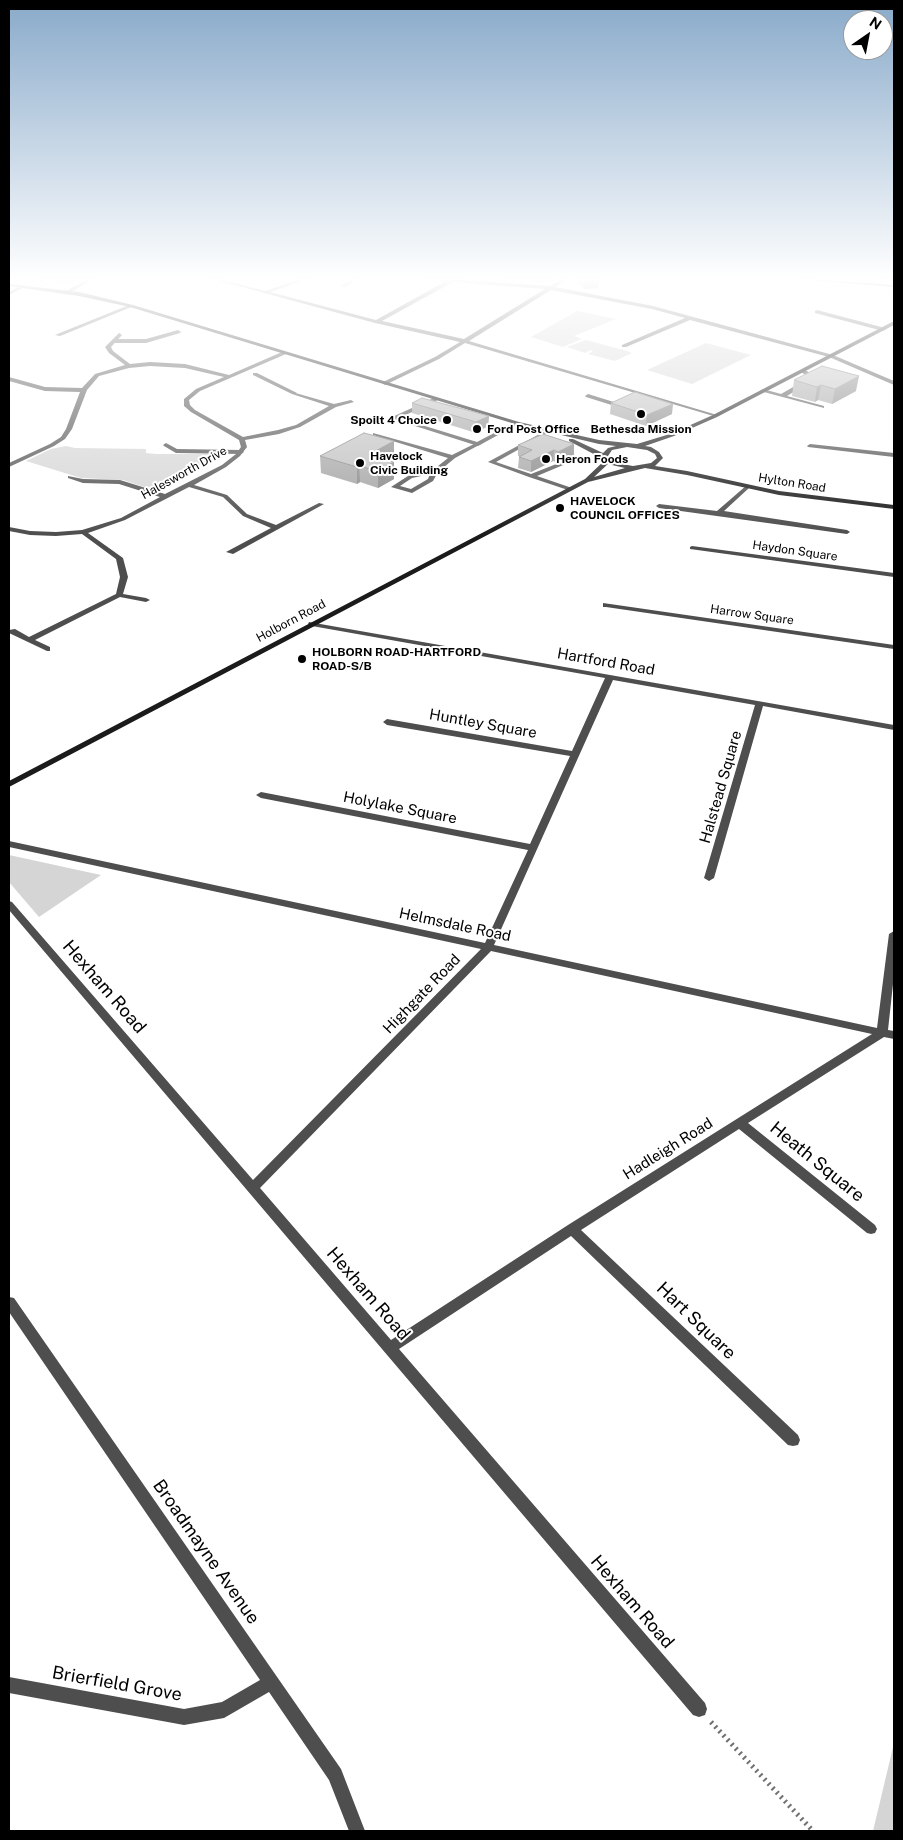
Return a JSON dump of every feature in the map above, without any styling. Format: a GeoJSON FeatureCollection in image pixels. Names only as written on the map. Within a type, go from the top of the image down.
{"type":"FeatureCollection","features":[{"type":"Feature","properties":{"kind":"main road"},"geometry":{"type":"LineString","coordinates":[[321,364],[517,423],[599,442],[638,446],[672,435],[715,416],[816,364]]}},
{"type":"Feature","properties":{"kind":"main road"},"geometry":{"type":"LineString","coordinates":[[549,431],[622,467],[633,468]]}},
{"type":"Feature","properties":{"kind":"main road"},"geometry":{"type":"LineString","coordinates":[[647,467],[653,465],[672,435]]}},
{"type":"Feature","properties":{"kind":"main road","name":"Holborn Road"},"geometry":{"type":"LineString","coordinates":[[586,481],[606,459],[606,453],[610,449],[628,445]]}},
{"type":"Feature","properties":{"kind":"main road","name":"Hylton Road"},"geometry":{"type":"LineString","coordinates":[[638,446],[687,473]]}},
{"type":"Feature","properties":{"kind":"main road","name":"Hylton Road"},"geometry":{"type":"LineString","coordinates":[[633,468],[647,467],[687,473],[747,487],[814,499],[894,507]]}},
{"type":"Feature","properties":{"kind":"main road","name":"Holborn Road"},"geometry":{"type":"LineString","coordinates":[[9,784],[570,489],[586,481],[633,468]]}},
{"type":"Feature","properties":{"kind":"street"},"geometry":{"type":"LineString","coordinates":[[9,464],[52,445],[63,438],[69,429],[84,390],[92,379],[97,376],[129,366],[150,364],[185,366],[228,376]]}},
{"type":"Feature","properties":{"kind":"street","name":"Halesworth Drive"},"geometry":{"type":"LineString","coordinates":[[9,528],[30,533],[83,532],[123,520],[224,466],[241,452],[244,447],[242,439],[193,411],[187,406],[186,400],[228,376],[258,364]]}},
{"type":"Feature","properties":{"kind":"street"},"geometry":{"type":"LineString","coordinates":[[385,383],[425,364]]}},
{"type":"Feature","properties":{"kind":"street"},"geometry":{"type":"LineString","coordinates":[[541,364],[715,416]]}},
{"type":"Feature","properties":{"kind":"street"},"geometry":{"type":"LineString","coordinates":[[849,364],[894,383]]}},
{"type":"Feature","properties":{"kind":"street"},"geometry":{"type":"LineString","coordinates":[[782,396],[810,380],[810,375],[803,371]]}},
{"type":"Feature","properties":{"kind":"street"},"geometry":{"type":"LineString","coordinates":[[255,374],[294,393],[334,406]]}},
{"type":"Feature","properties":{"kind":"street"},"geometry":{"type":"LineString","coordinates":[[9,379],[45,389],[84,390]]}},
{"type":"Feature","properties":{"kind":"street"},"geometry":{"type":"LineString","coordinates":[[764,392],[822,407]]}},
{"type":"Feature","properties":{"kind":"street"},"geometry":{"type":"LineString","coordinates":[[634,398],[641,394]]}},
{"type":"Feature","properties":{"kind":"street"},"geometry":{"type":"LineString","coordinates":[[588,396],[618,405],[626,402]]}},
{"type":"Feature","properties":{"kind":"street"},"geometry":{"type":"LineString","coordinates":[[436,399],[393,418],[478,444]]}},
{"type":"Feature","properties":{"kind":"street"},"geometry":{"type":"LineString","coordinates":[[242,439],[279,432],[298,426],[334,406],[351,402]]}},
{"type":"Feature","properties":{"kind":"street"},"geometry":{"type":"LineString","coordinates":[[435,471],[431,480],[412,491],[394,486],[410,477],[435,471],[453,457],[517,423]]}},
{"type":"Feature","properties":{"kind":"street"},"geometry":{"type":"LineString","coordinates":[[549,431],[491,462],[570,489]]}},
{"type":"Feature","properties":{"kind":"street"},"geometry":{"type":"LineString","coordinates":[[375,434],[453,457]]}},
{"type":"Feature","properties":{"kind":"street"},"geometry":{"type":"LineString","coordinates":[[166,445],[176,452],[241,452]]}},
{"type":"Feature","properties":{"kind":"street"},"geometry":{"type":"LineString","coordinates":[[810,446],[894,455]]}},
{"type":"Feature","properties":{"kind":"street"},"geometry":{"type":"LineString","coordinates":[[531,476],[566,462]]}},
{"type":"Feature","properties":{"kind":"street"},"geometry":{"type":"LineString","coordinates":[[70,477],[83,482],[120,482],[166,497]]}},
{"type":"Feature","properties":{"kind":"street"},"geometry":{"type":"LineString","coordinates":[[188,485],[225,496],[245,515],[276,527]]}},
{"type":"Feature","properties":{"kind":"street"},"geometry":{"type":"LineString","coordinates":[[725,514],[720,512],[747,487]]}},
{"type":"Feature","properties":{"kind":"street"},"geometry":{"type":"LineString","coordinates":[[230,552],[321,504]]}},
{"type":"Feature","properties":{"kind":"street"},"geometry":{"type":"LineString","coordinates":[[659,506],[847,532]]}},
{"type":"Feature","properties":{"kind":"street"},"geometry":{"type":"LineString","coordinates":[[83,532],[119,558],[124,577],[119,595]]}},
{"type":"Feature","properties":{"kind":"street","name":"Haydon Square"},"geometry":{"type":"LineString","coordinates":[[692,548],[894,575]]}},
{"type":"Feature","properties":{"kind":"street"},"geometry":{"type":"LineString","coordinates":[[29,640],[119,595],[146,600]]}},
{"type":"Feature","properties":{"kind":"street","name":"Harrow Square"},"geometry":{"type":"LineString","coordinates":[[606,605],[894,647]]}},
{"type":"Feature","properties":{"kind":"street","name":"Hartford Road"},"geometry":{"type":"LineString","coordinates":[[312,624],[894,727]]}},
{"type":"Feature","properties":{"kind":"street"},"geometry":{"type":"LineString","coordinates":[[12,631],[47,649]]}},
{"type":"Feature","properties":{"kind":"street","name":"Highgate Road"},"geometry":{"type":"LineString","coordinates":[[252,1188],[488,948],[610,677]]}},
{"type":"Feature","properties":{"kind":"street","name":"Halstead Square"},"geometry":{"type":"LineString","coordinates":[[709,878],[760,703]]}},
{"type":"Feature","properties":{"kind":"street","name":"Huntley Square"},"geometry":{"type":"LineString","coordinates":[[387,722],[575,754]]}},
{"type":"Feature","properties":{"kind":"street","name":"Holylake Square"},"geometry":{"type":"LineString","coordinates":[[261,795],[534,848]]}},
{"type":"Feature","properties":{"kind":"street","name":"Helmsdale Road"},"geometry":{"type":"LineString","coordinates":[[9,844],[888,1034]]}},
{"type":"Feature","properties":{"kind":"street","name":"Hexham Road"},"geometry":{"type":"LineString","coordinates":[[9,904],[699,1709]]}},
{"type":"Feature","properties":{"kind":"street"},"geometry":{"type":"LineString","coordinates":[[888,1034],[894,934]]}},
{"type":"Feature","properties":{"kind":"street","name":"Hadleigh Road"},"geometry":{"type":"LineString","coordinates":[[390,1348],[572,1229],[740,1123],[888,1034]]}},
{"type":"Feature","properties":{"kind":"street","name":"Heath Square"},"geometry":{"type":"LineString","coordinates":[[740,1123],[871,1229]]}},
{"type":"Feature","properties":{"kind":"street","name":"Hart Square"},"geometry":{"type":"LineString","coordinates":[[572,1229],[793,1440]]}},
{"type":"Feature","properties":{"kind":"street","name":"Broadmayne Avenue"},"geometry":{"type":"LineString","coordinates":[[9,1302],[335,1775],[357,1831]]}},
{"type":"Feature","properties":{"kind":"street","name":"Brierfield Grove"},"geometry":{"type":"LineString","coordinates":[[9,1685],[184,1717],[224,1710],[271,1682]]}},
{"type":"Feature","properties":{"kind":"path"},"geometry":{"type":"LineString","coordinates":[[699,1709],[813,1831]]}},
{"type":"Feature","properties":{"kind":"shaded area"},"geometry":{"type":"Polygon","coordinates":[[[660,364],[733,364],[692,384],[647,370],[660,364]]]}},
{"type":"Feature","properties":{"kind":"shaded area"},"geometry":{"type":"Polygon","coordinates":[[[66,446],[75,448],[146,449],[146,453],[156,454],[222,454],[222,456],[193,468],[189,474],[162,488],[155,486],[150,489],[123,480],[81,478],[26,461],[51,449],[66,446]]]}},
{"type":"Feature","properties":{"kind":"shaded area"},"geometry":{"type":"Polygon","coordinates":[[[9,855],[101,875],[39,917],[9,882],[9,855]]]}},
{"type":"Feature","properties":{"kind":"shaded area"},"geometry":{"type":"Polygon","coordinates":[[[894,1743],[894,1831],[873,1831],[894,1743]]]}},
{"type":"Feature","properties":{"kind":"building"},"geometry":{"type":"Polygon","coordinates":[[[822,366],[859,376],[835,389],[821,385],[817,387],[794,380],[822,366]]]}},
{"type":"Feature","properties":{"kind":"building"},"geometry":{"type":"Polygon","coordinates":[[[635,392],[673,404],[647,415],[611,403],[635,392]]]}},
{"type":"Feature","properties":{"kind":"building"},"geometry":{"type":"Polygon","coordinates":[[[422,398],[489,416],[476,422],[412,403],[422,398]]]}},
{"type":"Feature","properties":{"kind":"building"},"geometry":{"type":"Polygon","coordinates":[[[364,433],[394,441],[372,453],[382,456],[379,458],[394,462],[378,471],[320,456],[364,433]]]}},
{"type":"Feature","properties":{"kind":"building"},"geometry":{"type":"Polygon","coordinates":[[[543,434],[574,444],[558,452],[554,450],[531,461],[519,457],[532,450],[518,445],[543,434]]]}},
{"type":"Feature","properties":{"kind":"place","name":"Bethesda Mission"},"geometry":{"type":"Point","coordinates":[641,414]}},
{"type":"Feature","properties":{"kind":"place","name":"Spoilt 4 Choice"},"geometry":{"type":"Point","coordinates":[447,420]}},
{"type":"Feature","properties":{"kind":"place","name":"Ford Post Office"},"geometry":{"type":"Point","coordinates":[477,429]}},
{"type":"Feature","properties":{"kind":"place","name":"Heron Foods"},"geometry":{"type":"Point","coordinates":[546,459]}},
{"type":"Feature","properties":{"kind":"place","name":"Havelock Civic Building"},"geometry":{"type":"Point","coordinates":[360,463]}},
{"type":"Feature","properties":{"kind":"place","name":"HAVELOCK COUNCIL OFFICES"},"geometry":{"type":"Point","coordinates":[560,508]}},
{"type":"Feature","properties":{"kind":"place","name":"HOLBORN ROAD-HARTFORD ROAD-S/B"},"geometry":{"type":"Point","coordinates":[302,659]}}]}
